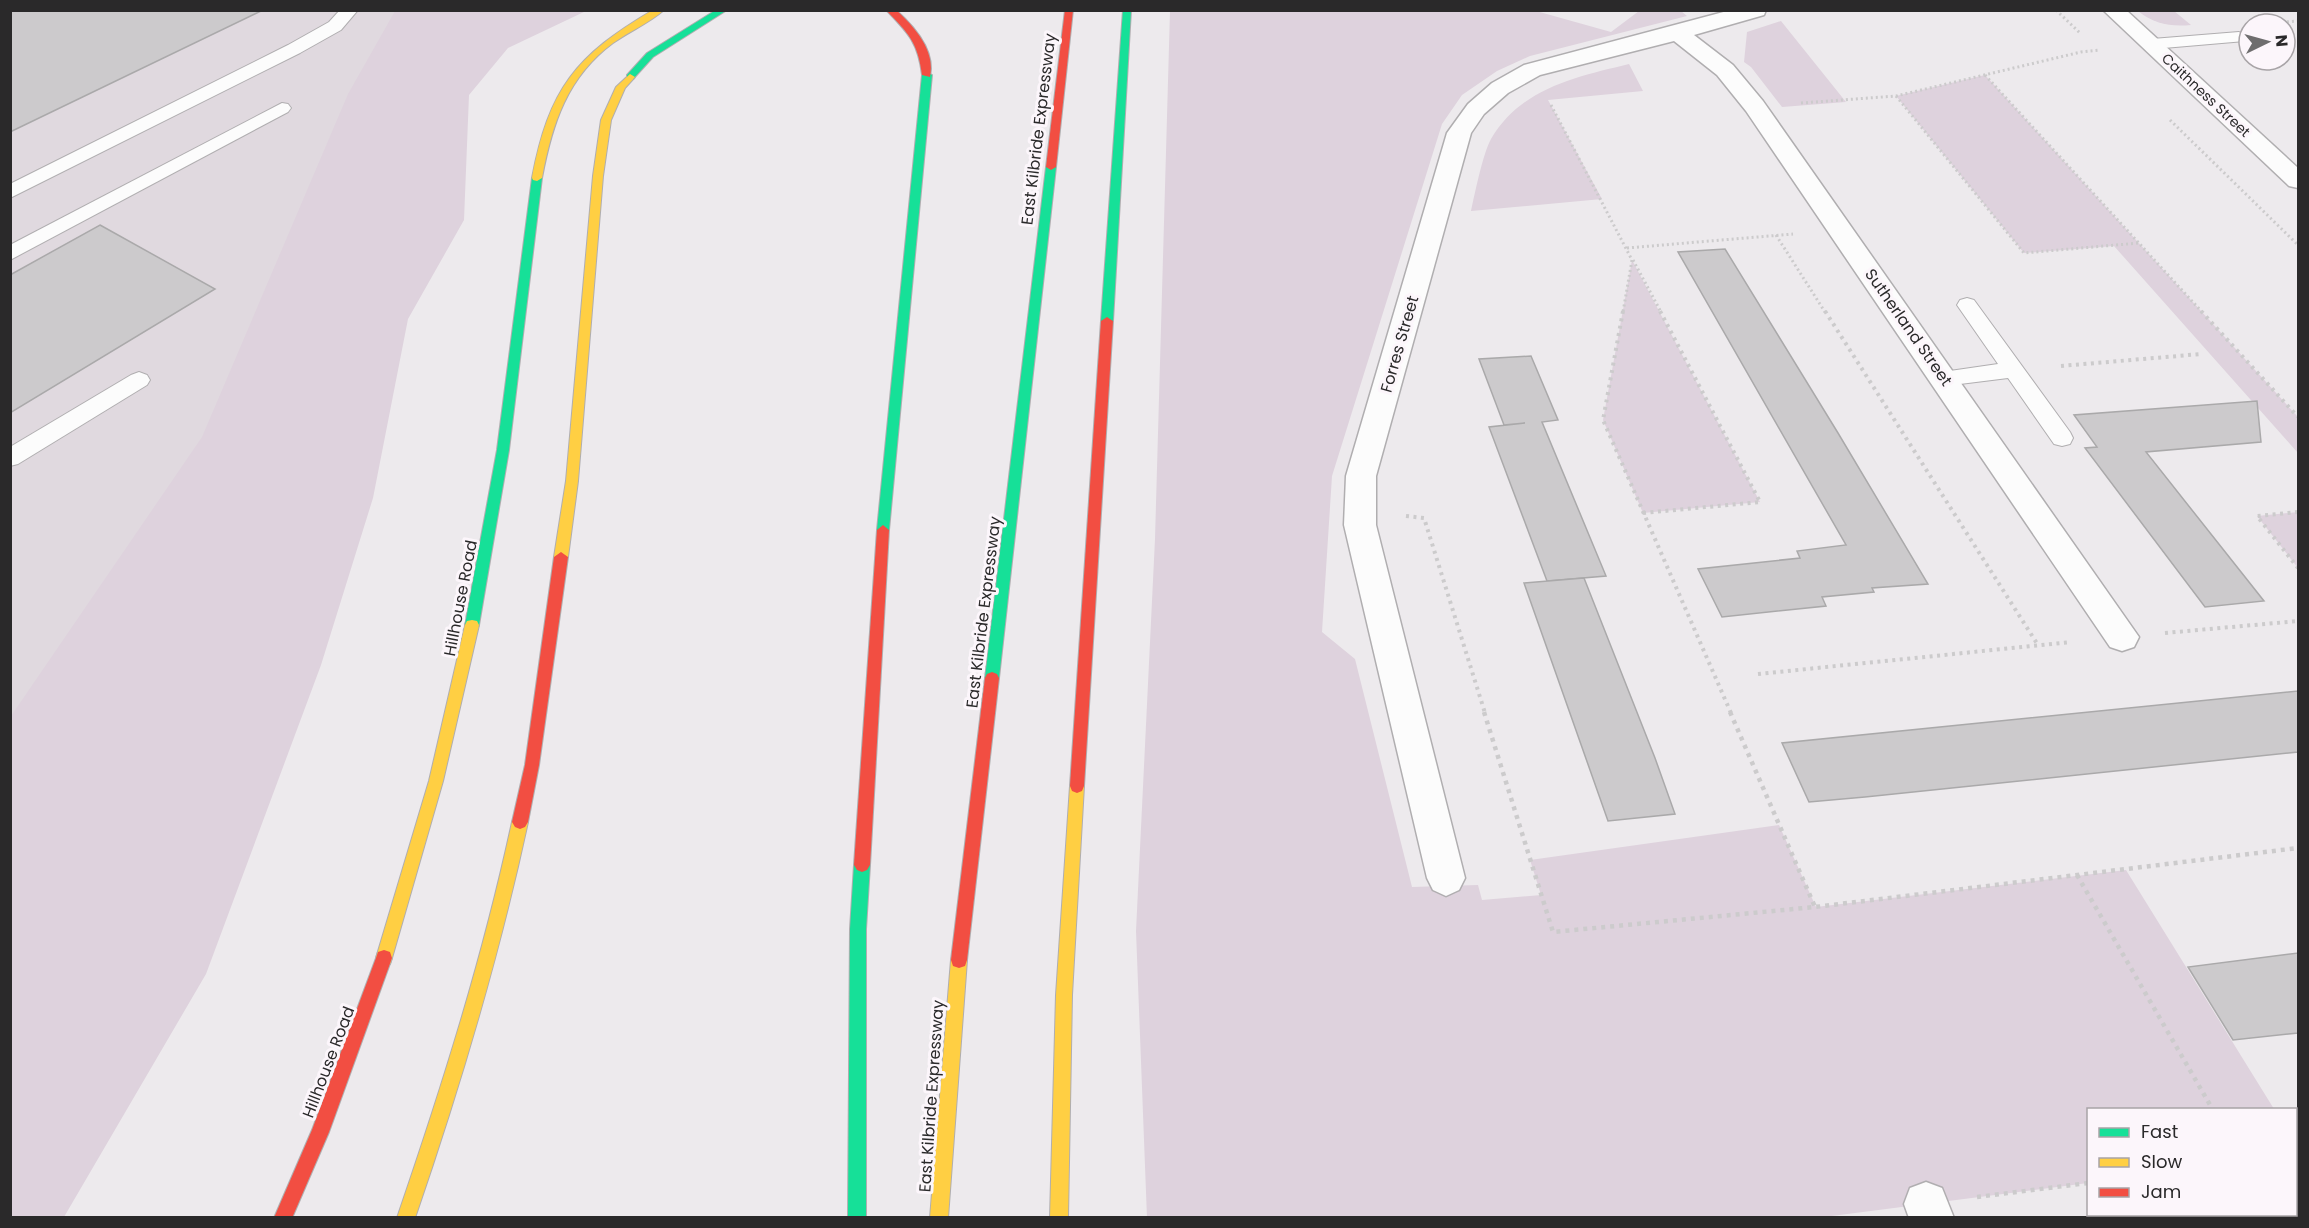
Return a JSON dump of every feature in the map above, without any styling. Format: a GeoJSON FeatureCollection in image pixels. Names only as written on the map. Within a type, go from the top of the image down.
{"type":"FeatureCollection","features":[{"type":"Feature","properties":{"kind":"main road","name":"Hillhouse Road"},"geometry":{"type":"LineString","coordinates":[[283,1218],[358,1033],[399,914],[430,809],[456,706],[482,582],[499,478],[512,393],[538,174],[550,119],[558,99],[578,68],[605,45],[660,10]]}},
{"type":"Feature","properties":{"kind":"main road"},"geometry":{"type":"LineString","coordinates":[[406,1218],[435,1137],[482,977],[511,869],[532,765],[572,481],[598,176],[606,120],[621,87],[650,55],[723,10]]}},
{"type":"Feature","properties":{"kind":"main road"},"geometry":{"type":"LineString","coordinates":[[857,1218],[858,929],[872,681],[887,469],[927,73],[921,44],[913,30],[890,10]]}},
{"type":"Feature","properties":{"kind":"main road","name":"East Kilbride Expressway"},"geometry":{"type":"LineString","coordinates":[[939,1218],[956,994],[1069,10]]}},
{"type":"Feature","properties":{"kind":"main road"},"geometry":{"type":"LineString","coordinates":[[1059,1218],[1064,995],[1127,10]]}},
{"type":"Feature","properties":{"kind":"street","name":"Forres Street"},"geometry":{"type":"LineString","coordinates":[[1446,878],[1360,525],[1360,512],[1361,476],[1459,133],[1476,109],[1500,88],[1532,70],[1678,33],[1756,10]]}},
{"type":"Feature","properties":{"kind":"street","name":"Caithness Street"},"geometry":{"type":"LineString","coordinates":[[2113,10],[2298,181]]}},
{"type":"Feature","properties":{"kind":"street","name":"Sutherland Street"},"geometry":{"type":"LineString","coordinates":[[1678,33],[1725,70],[1755,106],[2122,637]]}},
{"type":"Feature","properties":{"kind":"lane"},"geometry":{"type":"LineString","coordinates":[[10,192],[294,49],[335,26],[350,10]]}},
{"type":"Feature","properties":{"kind":"lane"},"geometry":{"type":"LineString","coordinates":[[2152,44],[2237,37]]}},
{"type":"Feature","properties":{"kind":"lane"},"geometry":{"type":"LineString","coordinates":[[10,254],[282,108]]}},
{"type":"Feature","properties":{"kind":"lane"},"geometry":{"type":"LineString","coordinates":[[1967,304],[2062,438]]}},
{"type":"Feature","properties":{"kind":"lane"},"geometry":{"type":"LineString","coordinates":[[1944,378],[2013,370]]}},
{"type":"Feature","properties":{"kind":"lane"},"geometry":{"type":"LineString","coordinates":[[10,458],[139,380]]}},
{"type":"Feature","properties":{"kind":"path"},"geometry":{"type":"LineString","coordinates":[[2056,10],[2081,34]]}},
{"type":"Feature","properties":{"kind":"path"},"geometry":{"type":"LineString","coordinates":[[2090,42],[2106,58]]}},
{"type":"Feature","properties":{"kind":"path"},"geometry":{"type":"LineString","coordinates":[[1755,106],[1896,96],[2098,50],[2152,44]]}},
{"type":"Feature","properties":{"kind":"path"},"geometry":{"type":"LineString","coordinates":[[1532,70],[1760,502],[1644,513]]}},
{"type":"Feature","properties":{"kind":"path"},"geometry":{"type":"LineString","coordinates":[[1985,75],[2298,417]]}},
{"type":"Feature","properties":{"kind":"path"},"geometry":{"type":"LineString","coordinates":[[1896,96],[2025,253],[2140,243]]}},
{"type":"Feature","properties":{"kind":"path"},"geometry":{"type":"LineString","coordinates":[[2165,115],[2298,245]]}},
{"type":"Feature","properties":{"kind":"path"},"geometry":{"type":"LineString","coordinates":[[1627,248],[1841,230]]}},
{"type":"Feature","properties":{"kind":"path"},"geometry":{"type":"LineString","coordinates":[[1776,235],[2038,645]]}},
{"type":"Feature","properties":{"kind":"path"},"geometry":{"type":"LineString","coordinates":[[1632,260],[1603,420],[1815,907]]}},
{"type":"Feature","properties":{"kind":"path"},"geometry":{"type":"LineString","coordinates":[[2013,370],[2201,354]]}},
{"type":"Feature","properties":{"kind":"path"},"geometry":{"type":"LineString","coordinates":[[1360,512],[1424,518],[1553,932],[1815,907],[2298,848]]}},
{"type":"Feature","properties":{"kind":"path"},"geometry":{"type":"LineString","coordinates":[[2298,512],[2258,516],[2298,568]]}},
{"type":"Feature","properties":{"kind":"path"},"geometry":{"type":"LineString","coordinates":[[1758,674],[2298,621]]}},
{"type":"Feature","properties":{"kind":"path"},"geometry":{"type":"LineString","coordinates":[[2077,875],[2212,1108]]}},
{"type":"Feature","properties":{"kind":"path"},"geometry":{"type":"LineString","coordinates":[[1929,1211],[2087,1183]]}},
{"type":"Feature","properties":{"kind":"shaded area"},"geometry":{"type":"Polygon","coordinates":[[[11,11],[467,11],[11,1050],[11,11]]]}},
{"type":"Feature","properties":{"kind":"shaded area"},"geometry":{"type":"Polygon","coordinates":[[[395,11],[586,11],[508,48],[469,95],[464,220],[408,319],[373,498],[321,665],[206,974],[64,1217],[11,1217],[11,716],[202,437],[348,94],[395,11]]]}},
{"type":"Feature","properties":{"kind":"shaded area"},"geometry":{"type":"Polygon","coordinates":[[[1170,11],[1536,11],[1611,32],[1639,11],[1681,11],[1687,16],[1530,56],[1497,71],[1462,95],[1442,124],[1332,476],[1322,632],[1355,659],[1412,887],[1478,885],[1482,900],[1541,895],[1530,860],[1779,825],[1816,907],[2126,870],[2273,1108],[2087,1108],[2087,1183],[1824,1217],[1147,1218],[1136,931],[1155,539],[1170,11]]]}},
{"type":"Feature","properties":{"kind":"shaded area"},"geometry":{"type":"Polygon","coordinates":[[[2138,11],[2174,11],[2191,25],[2163,24],[2138,11]]]}},
{"type":"Feature","properties":{"kind":"shaded area"},"geometry":{"type":"Polygon","coordinates":[[[1781,21],[1846,102],[1782,107],[1751,67],[1744,62],[1747,32],[1781,21]]]}},
{"type":"Feature","properties":{"kind":"shaded area"},"geometry":{"type":"Polygon","coordinates":[[[1629,64],[1643,91],[1548,100],[1602,199],[1471,211],[1488,145],[1503,122],[1518,108],[1551,87],[1629,64]]]}},
{"type":"Feature","properties":{"kind":"shaded area"},"geometry":{"type":"Polygon","coordinates":[[[1985,75],[2298,417],[2298,453],[2114,246],[2024,253],[1896,96],[1985,75]]]}},
{"type":"Feature","properties":{"kind":"shaded area"},"geometry":{"type":"Polygon","coordinates":[[[1632,260],[1760,502],[1643,513],[1603,420],[1632,260]]]}},
{"type":"Feature","properties":{"kind":"shaded area"},"geometry":{"type":"Polygon","coordinates":[[[2298,512],[2298,568],[2257,516],[2298,512]]]}},
{"type":"Feature","properties":{"kind":"building"},"geometry":{"type":"Polygon","coordinates":[[[10,10],[263,10],[10,132],[10,10]]]}},
{"type":"Feature","properties":{"kind":"building"},"geometry":{"type":"Polygon","coordinates":[[[100,225],[215,289],[10,413],[10,275],[100,225]]]}},
{"type":"Feature","properties":{"kind":"building"},"geometry":{"type":"Polygon","coordinates":[[[1725,249],[1928,584],[1872,588],[1874,592],[1822,597],[1826,606],[1722,617],[1698,569],[1800,558],[1797,551],[1846,545],[1678,252],[1725,249]]]}},
{"type":"Feature","properties":{"kind":"building"},"geometry":{"type":"Polygon","coordinates":[[[1531,356],[1558,420],[1542,422],[1606,576],[1547,581],[1489,427],[1525,423],[1504,425],[1479,359],[1531,356]]]}},
{"type":"Feature","properties":{"kind":"building"},"geometry":{"type":"Polygon","coordinates":[[[2257,401],[2261,442],[2146,452],[2264,601],[2205,607],[2085,448],[2097,447],[2074,415],[2257,401]]]}},
{"type":"Feature","properties":{"kind":"building"},"geometry":{"type":"Polygon","coordinates":[[[1584,578],[1675,814],[1608,821],[1524,583],[1584,578]]]}},
{"type":"Feature","properties":{"kind":"building"},"geometry":{"type":"Polygon","coordinates":[[[2298,691],[2298,752],[1865,797],[1809,802],[1782,743],[2298,691]]]}},
{"type":"Feature","properties":{"kind":"building"},"geometry":{"type":"Polygon","coordinates":[[[2298,953],[2298,1033],[2233,1040],[2188,967],[2298,953]]]}},
{"type":"Feature","properties":{"kind":"traffic: fast"},"geometry":{"type":"LineString","coordinates":[[630,77],[650,55],[723,10]]}},
{"type":"Feature","properties":{"kind":"traffic: fast"},"geometry":{"type":"LineString","coordinates":[[1107,321],[1127,10]]}},
{"type":"Feature","properties":{"kind":"traffic: fast"},"geometry":{"type":"LineString","coordinates":[[883,530],[927,75]]}},
{"type":"Feature","properties":{"kind":"traffic: fast"},"geometry":{"type":"LineString","coordinates":[[992,678],[1051,167]]}},
{"type":"Feature","properties":{"kind":"traffic: fast"},"geometry":{"type":"LineString","coordinates":[[472,625],[503,450],[537,178]]}},
{"type":"Feature","properties":{"kind":"traffic: fast"},"geometry":{"type":"LineString","coordinates":[[857,1218],[858,929],[862,865]]}},
{"type":"Feature","properties":{"kind":"traffic: slow"},"geometry":{"type":"LineString","coordinates":[[537,178],[551,120],[561,96],[574,76],[609,42],[660,10]]}},
{"type":"Feature","properties":{"kind":"traffic: slow"},"geometry":{"type":"LineString","coordinates":[[561,557],[572,481],[598,176],[606,120],[621,87],[630,77]]}},
{"type":"Feature","properties":{"kind":"traffic: slow"},"geometry":{"type":"LineString","coordinates":[[384,958],[436,781],[472,625]]}},
{"type":"Feature","properties":{"kind":"traffic: slow"},"geometry":{"type":"LineString","coordinates":[[1059,1218],[1064,995],[1077,786]]}},
{"type":"Feature","properties":{"kind":"traffic: slow"},"geometry":{"type":"LineString","coordinates":[[406,1218],[470,1022],[497,922],[520,822]]}},
{"type":"Feature","properties":{"kind":"traffic: slow"},"geometry":{"type":"LineString","coordinates":[[939,1218],[959,960]]}},
{"type":"Feature","properties":{"kind":"traffic: jam"},"geometry":{"type":"LineString","coordinates":[[890,10],[905,24],[920,45],[927,75]]}},
{"type":"Feature","properties":{"kind":"traffic: jam"},"geometry":{"type":"LineString","coordinates":[[1051,167],[1069,10]]}},
{"type":"Feature","properties":{"kind":"traffic: jam"},"geometry":{"type":"LineString","coordinates":[[1077,786],[1107,321]]}},
{"type":"Feature","properties":{"kind":"traffic: jam"},"geometry":{"type":"LineString","coordinates":[[862,865],[883,530]]}},
{"type":"Feature","properties":{"kind":"traffic: jam"},"geometry":{"type":"LineString","coordinates":[[520,822],[532,765],[561,557]]}},
{"type":"Feature","properties":{"kind":"traffic: jam"},"geometry":{"type":"LineString","coordinates":[[959,960],[992,678]]}},
{"type":"Feature","properties":{"kind":"traffic: jam"},"geometry":{"type":"LineString","coordinates":[[283,1218],[320,1132],[384,958]]}}]}
